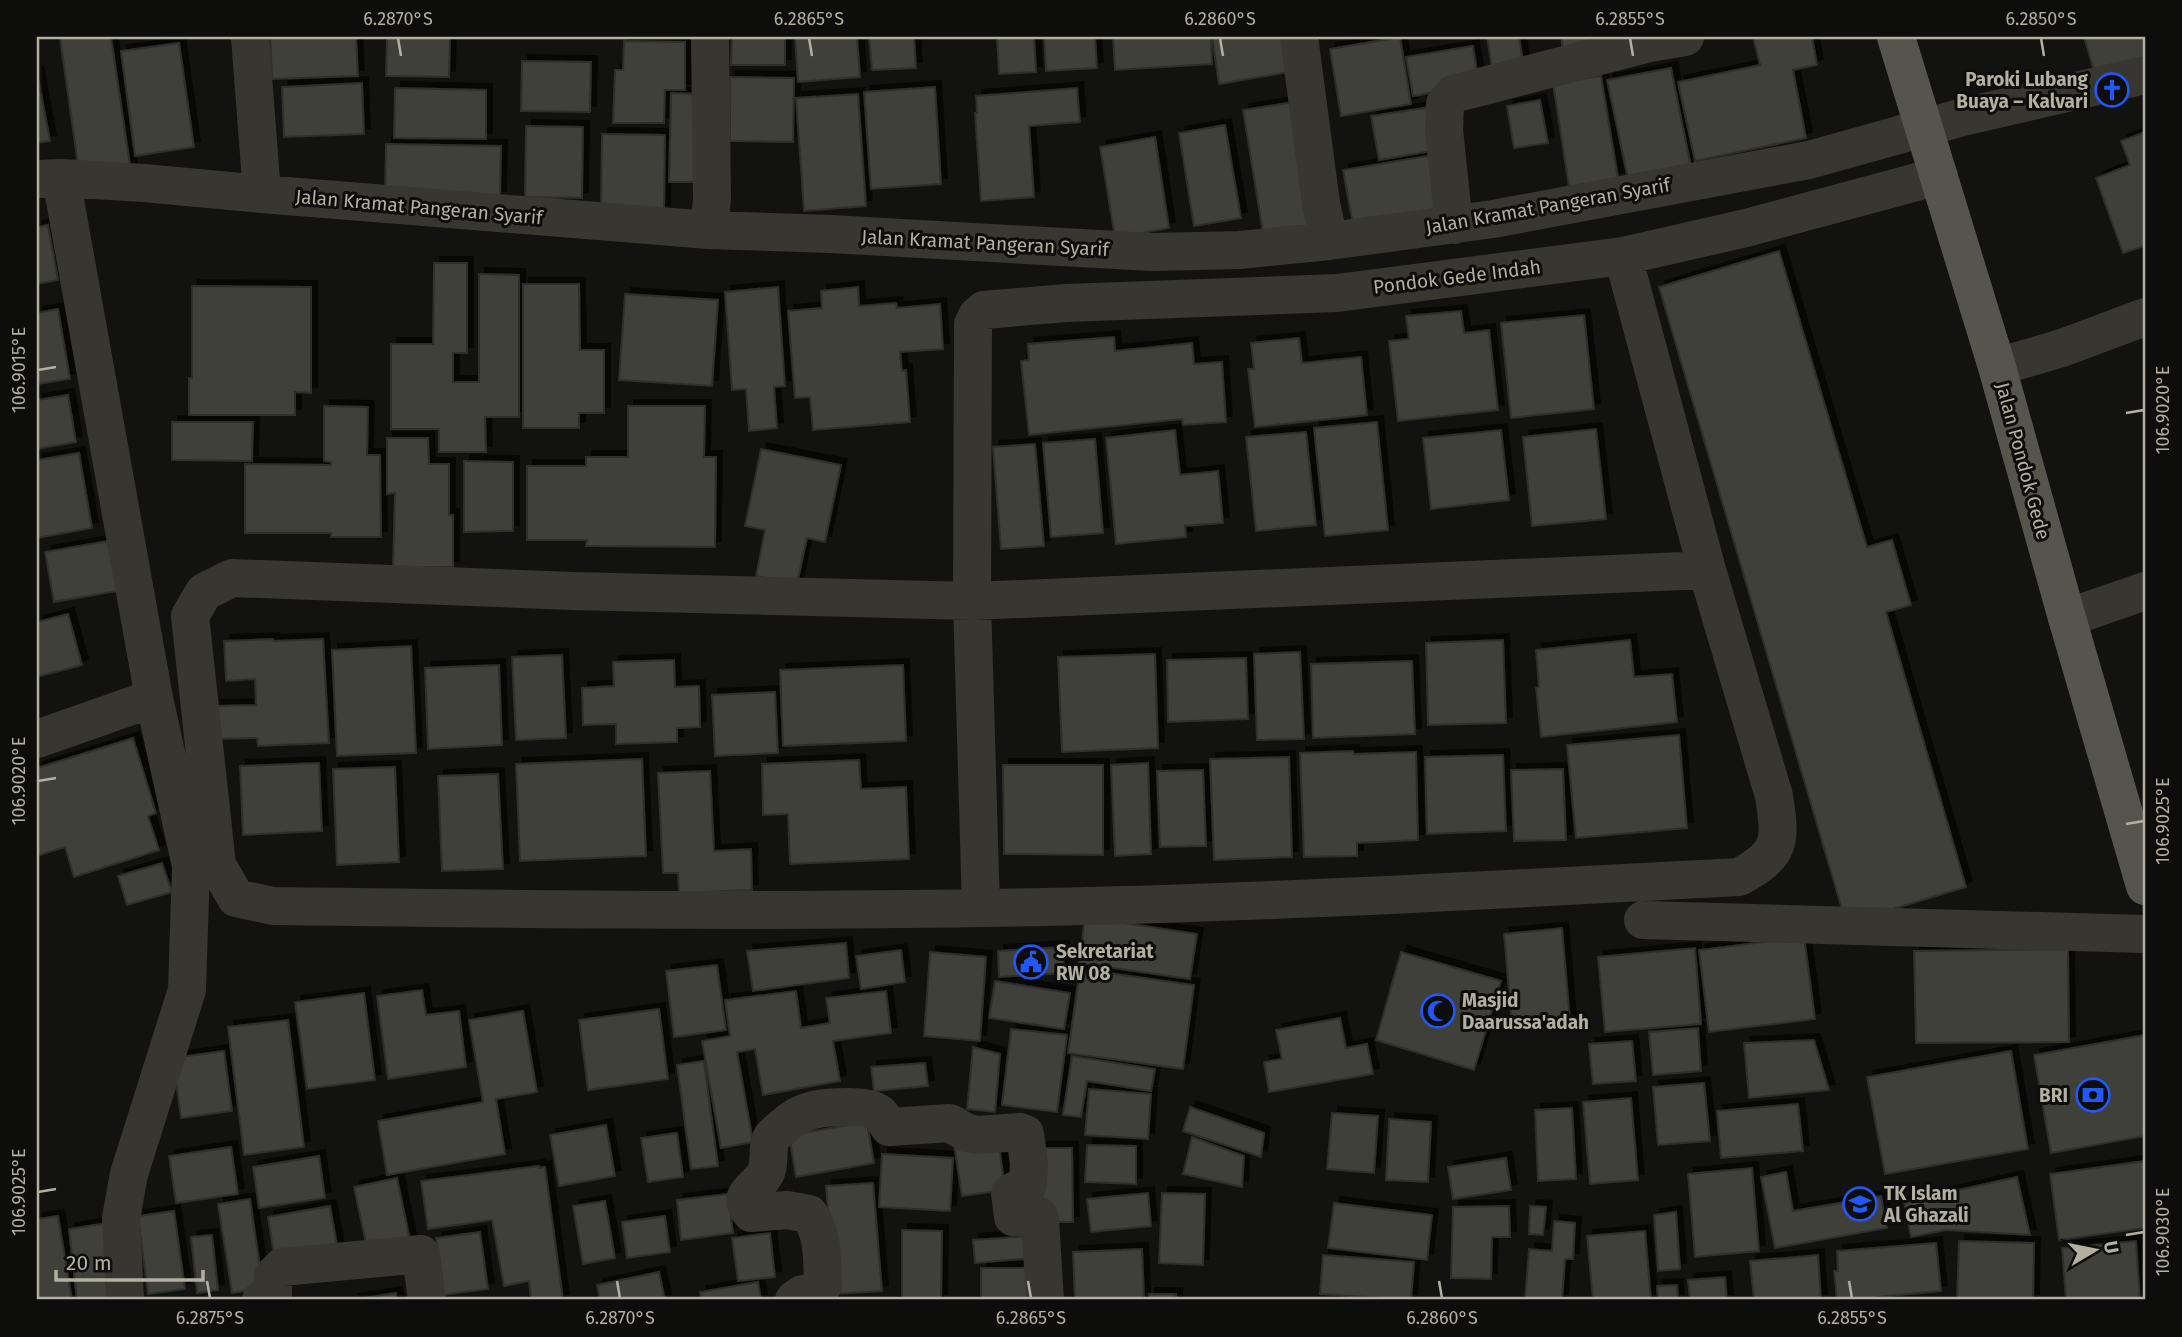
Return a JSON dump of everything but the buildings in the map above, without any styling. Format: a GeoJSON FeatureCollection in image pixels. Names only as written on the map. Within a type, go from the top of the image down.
{"type":"FeatureCollection","features":[{"type":"Feature","properties":{"kind":"main road","name":"Jalan Pondok Gede"},"geometry":{"type":"LineString","coordinates":[[1896,37],[1997,367],[2145,886]]}},
{"type":"Feature","properties":{"kind":"street"},"geometry":{"type":"LineString","coordinates":[[250,37],[262,194]]}},
{"type":"Feature","properties":{"kind":"street"},"geometry":{"type":"LineString","coordinates":[[709,230],[712,199],[710,37]]}},
{"type":"Feature","properties":{"kind":"street"},"geometry":{"type":"LineString","coordinates":[[1299,37],[1321,203],[1329,241]]}},
{"type":"Feature","properties":{"kind":"street"},"geometry":{"type":"LineString","coordinates":[[1454,225],[1444,130],[1446,104],[1453,94],[1649,43],[1685,37]]}},
{"type":"Feature","properties":{"kind":"street","name":"Jalan Kramat Pangeran Syarif"},"geometry":{"type":"LineString","coordinates":[[49,178],[144,183],[709,230],[1152,252],[1240,250],[1454,225],[1809,160],[1923,127],[2145,75]]}},
{"type":"Feature","properties":{"kind":"street","name":"Pondok Gede Indah"},"geometry":{"type":"LineString","coordinates":[[972,601],[973,324],[984,310],[1066,303],[1337,292],[1623,256],[1746,228],[1939,176]]}},
{"type":"Feature","properties":{"kind":"street"},"geometry":{"type":"LineString","coordinates":[[49,178],[154,698],[191,866],[187,990],[130,1174],[121,1218],[125,1300]]}},
{"type":"Feature","properties":{"kind":"street"},"geometry":{"type":"LineString","coordinates":[[1623,256],[1707,570],[1774,796],[1779,828],[1771,856],[1740,877],[1232,901],[981,908],[588,909],[273,906],[236,898],[217,865],[190,616],[204,592],[232,578],[573,591],[972,601],[1707,570]]}},
{"type":"Feature","properties":{"kind":"street"},"geometry":{"type":"LineString","coordinates":[[1997,367],[2062,348],[2145,317]]}},
{"type":"Feature","properties":{"kind":"street"},"geometry":{"type":"LineString","coordinates":[[2067,618],[2145,590]]}},
{"type":"Feature","properties":{"kind":"street"},"geometry":{"type":"LineString","coordinates":[[972,601],[981,908]]}},
{"type":"Feature","properties":{"kind":"street"},"geometry":{"type":"LineString","coordinates":[[37,739],[154,698]]}},
{"type":"Feature","properties":{"kind":"street"},"geometry":{"type":"LineString","coordinates":[[1643,920],[2145,934]]}},
{"type":"Feature","properties":{"kind":"street"},"geometry":{"type":"LineString","coordinates":[[794,1300],[802,1294],[817,1293],[823,1285],[817,1225],[809,1214],[787,1210],[751,1213],[745,1205],[745,1199],[766,1173],[771,1138],[801,1113],[820,1107],[875,1110],[889,1127],[950,1123],[967,1133],[978,1135],[1020,1132],[1025,1134],[1029,1163],[1028,1184],[1010,1193],[1013,1217],[1039,1216],[1040,1219],[1045,1300]]}},
{"type":"Feature","properties":{"kind":"street"},"geometry":{"type":"LineString","coordinates":[[261,1300],[273,1295],[273,1276],[282,1267],[421,1254],[427,1300]]}},
{"type":"Feature","properties":{"kind":"place","name":"Paroki Lubang Buaya – Kalvari"},"geometry":{"type":"Point","coordinates":[2112,90]}},
{"type":"Feature","properties":{"kind":"place","name":"Sekretariat RW 08"},"geometry":{"type":"Point","coordinates":[1031,962]}},
{"type":"Feature","properties":{"kind":"place","name":"Masjid Daarussa'adah"},"geometry":{"type":"Point","coordinates":[1438,1011]}},
{"type":"Feature","properties":{"kind":"place","name":"BRI"},"geometry":{"type":"Point","coordinates":[2093,1095]}},
{"type":"Feature","properties":{"kind":"place","name":"TK Islam Al Ghazali"},"geometry":{"type":"Point","coordinates":[1860,1204]}}]}
